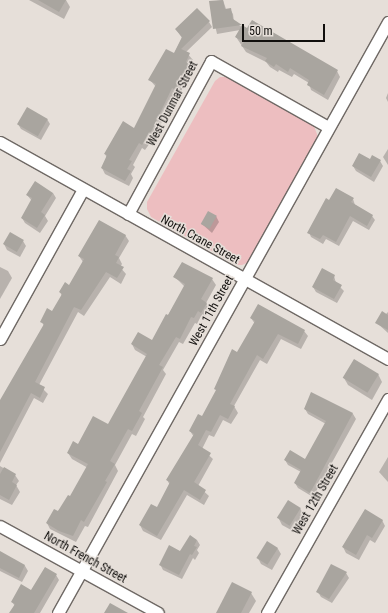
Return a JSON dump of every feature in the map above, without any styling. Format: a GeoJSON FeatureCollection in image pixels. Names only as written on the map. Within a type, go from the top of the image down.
{"type":"FeatureCollection","features":[{"type":"Feature","properties":{"kind":"street","name":"West 11th Street"},"geometry":{"type":"LineString","coordinates":[[58,613],[388,22]]}},
{"type":"Feature","properties":{"kind":"street","name":"West Dunmar Street"},"geometry":{"type":"LineString","coordinates":[[128,214],[211,61],[328,127]]}},
{"type":"Feature","properties":{"kind":"street","name":"North Crane Street"},"geometry":{"type":"LineString","coordinates":[[0,142],[388,359]]}},
{"type":"Feature","properties":{"kind":"street"},"geometry":{"type":"LineString","coordinates":[[0,339],[83,188]]}},
{"type":"Feature","properties":{"kind":"street","name":"West 12th Street"},"geometry":{"type":"LineString","coordinates":[[266,613],[388,399]]}},
{"type":"Feature","properties":{"kind":"street","name":"North French Street"},"geometry":{"type":"LineString","coordinates":[[0,526],[158,613]]}},
{"type":"Feature","properties":{"kind":"shaded area"},"geometry":{"type":"Polygon","coordinates":[[[220,77],[228,77],[314,126],[318,137],[249,262],[242,265],[237,265],[151,217],[147,209],[147,202],[215,81],[220,77]]]}},
{"type":"Feature","properties":{"kind":"building"},"geometry":{"type":"Polygon","coordinates":[[[38,0],[66,0],[59,12],[38,0]]]}},
{"type":"Feature","properties":{"kind":"building"},"geometry":{"type":"Polygon","coordinates":[[[223,0],[225,9],[231,8],[233,19],[242,25],[213,29],[209,1],[223,0]]]}},
{"type":"Feature","properties":{"kind":"building"},"geometry":{"type":"Polygon","coordinates":[[[197,8],[210,21],[181,49],[190,53],[186,62],[189,64],[176,90],[172,88],[152,130],[142,145],[139,143],[129,160],[132,161],[127,169],[131,171],[125,181],[101,168],[107,155],[104,154],[123,121],[134,128],[156,84],[148,80],[166,49],[174,53],[182,37],[175,29],[197,8]]]}},
{"type":"Feature","properties":{"kind":"building"},"geometry":{"type":"Polygon","coordinates":[[[252,20],[338,70],[324,95],[307,85],[309,80],[290,68],[288,72],[276,64],[274,67],[265,61],[267,58],[241,46],[244,42],[235,37],[242,25],[247,28],[252,20]]]}},
{"type":"Feature","properties":{"kind":"building"},"geometry":{"type":"Polygon","coordinates":[[[27,107],[48,119],[38,136],[17,124],[27,107]]]}},
{"type":"Feature","properties":{"kind":"building"},"geometry":{"type":"Polygon","coordinates":[[[359,153],[370,159],[372,155],[381,160],[371,177],[352,166],[359,153]]]}},
{"type":"Feature","properties":{"kind":"building"},"geometry":{"type":"Polygon","coordinates":[[[35,181],[53,193],[41,212],[45,215],[37,228],[21,218],[32,198],[26,195],[35,181]]]}},
{"type":"Feature","properties":{"kind":"building"},"geometry":{"type":"Polygon","coordinates":[[[336,188],[354,198],[351,202],[373,215],[367,226],[350,216],[336,242],[323,235],[320,239],[307,233],[326,198],[329,200],[336,188]]]}},
{"type":"Feature","properties":{"kind":"building"},"geometry":{"type":"Polygon","coordinates":[[[208,211],[217,216],[209,229],[201,224],[208,211]]]}},
{"type":"Feature","properties":{"kind":"building"},"geometry":{"type":"Polygon","coordinates":[[[99,220],[126,235],[115,255],[119,257],[116,263],[124,267],[117,278],[106,272],[81,310],[74,307],[35,382],[45,387],[40,398],[31,393],[0,452],[0,400],[44,324],[40,322],[47,308],[52,311],[62,294],[59,292],[65,282],[69,285],[84,259],[78,256],[99,220]]]}},
{"type":"Feature","properties":{"kind":"building"},"geometry":{"type":"Polygon","coordinates":[[[10,232],[24,240],[17,252],[3,244],[10,232]]]}},
{"type":"Feature","properties":{"kind":"building"},"geometry":{"type":"Polygon","coordinates":[[[182,262],[213,278],[201,299],[207,303],[201,313],[198,311],[194,318],[191,317],[180,339],[176,337],[159,365],[163,367],[139,411],[142,413],[132,431],[128,429],[110,461],[115,464],[105,481],[107,482],[84,522],[81,520],[73,536],[59,531],[46,523],[54,509],[58,511],[68,495],[70,496],[88,464],[67,453],[73,441],[78,444],[93,416],[108,424],[147,354],[131,344],[138,332],[152,340],[166,314],[168,315],[185,284],[173,277],[182,262]]]}},
{"type":"Feature","properties":{"kind":"building"},"geometry":{"type":"Polygon","coordinates":[[[322,268],[335,275],[333,280],[342,285],[334,299],[312,287],[322,268]]]}},
{"type":"Feature","properties":{"kind":"building"},"geometry":{"type":"Polygon","coordinates":[[[258,304],[305,330],[298,344],[278,334],[263,359],[257,355],[230,404],[235,406],[228,419],[220,415],[211,432],[206,430],[198,445],[211,453],[194,482],[206,490],[200,500],[184,490],[157,536],[139,525],[151,504],[157,507],[170,482],[166,480],[194,434],[189,431],[198,414],[202,416],[216,390],[214,389],[232,349],[237,352],[255,321],[250,318],[258,304]]]}},
{"type":"Feature","properties":{"kind":"building"},"geometry":{"type":"Polygon","coordinates":[[[382,311],[388,315],[388,330],[375,323],[382,311]]]}},
{"type":"Feature","properties":{"kind":"building"},"geometry":{"type":"Polygon","coordinates":[[[354,359],[379,374],[368,393],[343,378],[354,359]]]}},
{"type":"Feature","properties":{"kind":"building"},"geometry":{"type":"Polygon","coordinates":[[[311,392],[353,413],[310,493],[294,483],[301,470],[284,460],[290,450],[305,459],[326,421],[304,409],[311,392]]]}},
{"type":"Feature","properties":{"kind":"building"},"geometry":{"type":"Polygon","coordinates":[[[4,467],[16,474],[12,482],[17,485],[9,500],[0,495],[0,474],[4,467]]]}},
{"type":"Feature","properties":{"kind":"building"},"geometry":{"type":"Polygon","coordinates":[[[288,500],[301,508],[290,526],[277,518],[288,500]]]}},
{"type":"Feature","properties":{"kind":"building"},"geometry":{"type":"Polygon","coordinates":[[[365,509],[383,520],[372,538],[367,535],[356,555],[342,547],[365,509]]]}},
{"type":"Feature","properties":{"kind":"building"},"geometry":{"type":"Polygon","coordinates":[[[190,535],[197,540],[194,546],[197,547],[192,555],[190,554],[179,575],[159,565],[169,545],[180,551],[190,535]]]}},
{"type":"Feature","properties":{"kind":"building"},"geometry":{"type":"Polygon","coordinates":[[[267,541],[278,548],[267,565],[256,558],[267,541]]]}},
{"type":"Feature","properties":{"kind":"building"},"geometry":{"type":"Polygon","coordinates":[[[0,551],[25,565],[19,578],[0,568],[0,551]]]}},
{"type":"Feature","properties":{"kind":"building"},"geometry":{"type":"Polygon","coordinates":[[[331,564],[347,572],[329,599],[316,592],[331,564]]]}},
{"type":"Feature","properties":{"kind":"building"},"geometry":{"type":"Polygon","coordinates":[[[45,567],[57,574],[34,613],[9,613],[15,604],[11,602],[21,584],[31,590],[45,567]]]}},
{"type":"Feature","properties":{"kind":"building"},"geometry":{"type":"Polygon","coordinates":[[[232,582],[252,592],[241,613],[216,613],[232,582]]]}},
{"type":"Feature","properties":{"kind":"building"},"geometry":{"type":"Polygon","coordinates":[[[110,603],[128,613],[104,613],[110,603]]]}}]}
